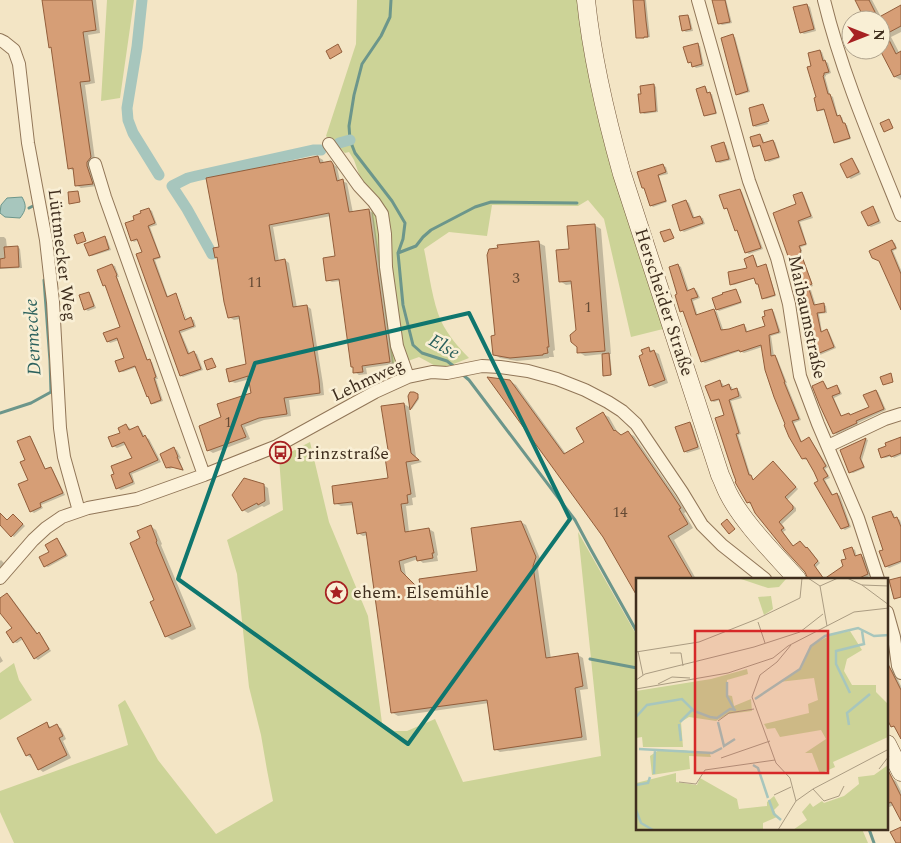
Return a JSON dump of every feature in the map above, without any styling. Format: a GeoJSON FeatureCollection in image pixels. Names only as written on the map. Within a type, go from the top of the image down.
{"type":"FeatureCollection","features":[{"type":"Feature","properties":{"kind":"main road","name":"Herscheider Straße"},"geometry":{"type":"LineString","coordinates":[[586,0],[599,82],[622,174],[720,475],[728,494],[740,512],[795,578]]}},
{"type":"Feature","properties":{"kind":"main road"},"geometry":{"type":"LineString","coordinates":[[888,746],[901,772]]}},
{"type":"Feature","properties":{"kind":"street","name":"Maibaumstraße"},"geometry":{"type":"LineString","coordinates":[[698,0],[749,181],[778,258],[800,376],[858,518],[878,578]]}},
{"type":"Feature","properties":{"kind":"street"},"geometry":{"type":"LineString","coordinates":[[824,0],[829,23],[850,88],[901,215]]}},
{"type":"Feature","properties":{"kind":"street","name":"Lüttmecker Weg"},"geometry":{"type":"LineString","coordinates":[[0,40],[14,50],[19,64],[28,143],[46,240],[53,302],[60,428],[64,457],[83,509]]}},
{"type":"Feature","properties":{"kind":"street"},"geometry":{"type":"LineString","coordinates":[[329,144],[382,214],[386,267],[397,346],[408,377]]}},
{"type":"Feature","properties":{"kind":"street"},"geometry":{"type":"LineString","coordinates":[[95,164],[105,198],[204,475]]}},
{"type":"Feature","properties":{"kind":"street","name":"Lehmweg"},"geometry":{"type":"LineString","coordinates":[[0,578],[33,540],[62,517],[83,509],[137,499],[277,446],[375,392],[408,377],[432,372],[447,373],[482,366],[528,371],[543,375],[585,390],[622,411],[636,424],[702,525],[722,545],[764,578]]}},
{"type":"Feature","properties":{"kind":"street"},"geometry":{"type":"LineString","coordinates":[[828,446],[885,419],[901,414]]}},
{"type":"Feature","properties":{"kind":"street"},"geometry":{"type":"LineString","coordinates":[[888,616],[894,637],[892,654],[901,673]]}},
{"type":"Feature","properties":{"kind":"highlighted area"},"geometry":{"type":"Polygon","coordinates":[[[469,313],[570,519],[408,744],[178,579],[255,363],[469,313]]]}},
{"type":"Feature","properties":{"kind":"green space"},"geometry":{"type":"Polygon","coordinates":[[[107,0],[134,0],[120,98],[101,101],[107,0]]]}},
{"type":"Feature","properties":{"kind":"green space"},"geometry":{"type":"Polygon","coordinates":[[[357,0],[582,0],[594,100],[663,329],[631,337],[604,219],[588,200],[578,206],[492,205],[487,236],[449,232],[424,249],[433,295],[441,321],[453,341],[469,358],[441,369],[419,357],[405,362],[392,363],[371,208],[354,160],[349,152],[345,153],[326,136],[356,44],[357,0]]]}},
{"type":"Feature","properties":{"kind":"green space"},"geometry":{"type":"Polygon","coordinates":[[[310,442],[329,522],[368,616],[382,723],[394,731],[407,731],[435,719],[463,782],[601,756],[578,532],[636,634],[636,830],[862,830],[868,843],[14,843],[0,812],[0,791],[128,745],[118,705],[125,700],[158,760],[216,834],[273,801],[261,735],[249,687],[237,574],[227,540],[283,510],[279,458],[310,442]]]}},
{"type":"Feature","properties":{"kind":"green space"},"geometry":{"type":"Polygon","coordinates":[[[14,663],[19,680],[32,700],[0,720],[0,673],[14,663]]]}},
{"type":"Feature","properties":{"kind":"water"},"geometry":{"type":"Polygon","coordinates":[[[22,197],[25,208],[20,218],[5,217],[0,213],[1,205],[7,198],[22,197]]]}},
{"type":"Feature","properties":{"kind":"building"},"geometry":{"type":"Polygon","coordinates":[[[42,0],[92,0],[96,30],[83,32],[90,81],[80,82],[91,157],[87,162],[87,166],[93,184],[75,186],[73,168],[68,169],[51,47],[49,48],[42,0]]]}},
{"type":"Feature","properties":{"kind":"building"},"geometry":{"type":"Polygon","coordinates":[[[633,0],[644,0],[648,37],[636,38],[633,0]]]}},
{"type":"Feature","properties":{"kind":"building"},"geometry":{"type":"Polygon","coordinates":[[[712,0],[725,0],[730,22],[718,24],[712,0]]]}},
{"type":"Feature","properties":{"kind":"building"},"geometry":{"type":"Polygon","coordinates":[[[855,0],[869,0],[874,10],[860,10],[855,0]]]}},
{"type":"Feature","properties":{"kind":"building"},"geometry":{"type":"Polygon","coordinates":[[[807,4],[814,29],[800,33],[793,7],[807,4]]]}},
{"type":"Feature","properties":{"kind":"building"},"geometry":{"type":"Polygon","coordinates":[[[901,5],[901,26],[891,31],[891,10],[901,5]]]}},
{"type":"Feature","properties":{"kind":"building"},"geometry":{"type":"Polygon","coordinates":[[[688,15],[691,29],[682,31],[679,16],[688,15]]]}},
{"type":"Feature","properties":{"kind":"building"},"geometry":{"type":"Polygon","coordinates":[[[733,34],[748,91],[736,95],[721,38],[733,34]]]}},
{"type":"Feature","properties":{"kind":"building"},"geometry":{"type":"Polygon","coordinates":[[[698,43],[702,64],[692,67],[691,62],[688,63],[683,47],[698,43]]]}},
{"type":"Feature","properties":{"kind":"building"},"geometry":{"type":"Polygon","coordinates":[[[338,44],[342,52],[330,59],[326,51],[338,44]]]}},
{"type":"Feature","properties":{"kind":"building"},"geometry":{"type":"Polygon","coordinates":[[[891,44],[896,54],[901,51],[901,74],[894,77],[885,60],[891,60],[891,44]]]}},
{"type":"Feature","properties":{"kind":"building"},"geometry":{"type":"Polygon","coordinates":[[[820,50],[829,72],[824,73],[823,76],[828,94],[830,94],[837,116],[840,115],[843,123],[845,123],[850,138],[834,143],[824,109],[817,111],[814,98],[816,97],[807,67],[811,66],[808,53],[820,50]]]}},
{"type":"Feature","properties":{"kind":"building"},"geometry":{"type":"Polygon","coordinates":[[[654,84],[656,111],[640,113],[638,94],[641,94],[640,86],[654,84]]]}},
{"type":"Feature","properties":{"kind":"building"},"geometry":{"type":"Polygon","coordinates":[[[705,86],[707,93],[710,92],[716,113],[704,116],[696,89],[705,86]]]}},
{"type":"Feature","properties":{"kind":"building"},"geometry":{"type":"Polygon","coordinates":[[[763,104],[769,121],[753,126],[749,108],[763,104]]]}},
{"type":"Feature","properties":{"kind":"building"},"geometry":{"type":"Polygon","coordinates":[[[889,119],[893,128],[884,132],[880,123],[889,119]]]}},
{"type":"Feature","properties":{"kind":"building"},"geometry":{"type":"Polygon","coordinates":[[[760,134],[763,143],[773,140],[779,157],[765,161],[760,145],[753,147],[750,137],[760,134]]]}},
{"type":"Feature","properties":{"kind":"building"},"geometry":{"type":"Polygon","coordinates":[[[724,142],[729,159],[716,162],[711,146],[724,142]]]}},
{"type":"Feature","properties":{"kind":"building"},"geometry":{"type":"Polygon","coordinates":[[[318,156],[320,163],[331,161],[337,181],[343,179],[349,212],[369,209],[390,362],[362,366],[363,372],[353,373],[339,279],[326,281],[323,258],[335,256],[329,213],[269,225],[275,261],[285,259],[293,307],[307,305],[320,393],[284,398],[287,414],[259,418],[241,425],[246,437],[207,451],[199,426],[221,417],[217,404],[251,393],[248,376],[229,382],[226,369],[246,364],[239,316],[228,318],[224,302],[217,257],[215,258],[213,248],[219,247],[206,178],[318,156]]]}},
{"type":"Feature","properties":{"kind":"building"},"geometry":{"type":"Polygon","coordinates":[[[852,158],[859,172],[847,178],[840,164],[852,158]]]}},
{"type":"Feature","properties":{"kind":"building"},"geometry":{"type":"Polygon","coordinates":[[[663,164],[666,172],[658,175],[666,201],[650,206],[637,172],[663,164]]]}},
{"type":"Feature","properties":{"kind":"building"},"geometry":{"type":"Polygon","coordinates":[[[740,189],[761,248],[745,253],[737,230],[735,231],[727,208],[724,209],[719,195],[740,189]]]}},
{"type":"Feature","properties":{"kind":"building"},"geometry":{"type":"Polygon","coordinates":[[[78,191],[80,202],[69,204],[68,192],[78,191]]]}},
{"type":"Feature","properties":{"kind":"building"},"geometry":{"type":"Polygon","coordinates":[[[802,192],[811,216],[798,221],[806,244],[799,246],[800,251],[812,284],[808,286],[814,305],[824,303],[825,312],[817,313],[821,332],[827,329],[834,347],[817,354],[816,352],[812,354],[805,341],[812,323],[804,325],[800,303],[804,302],[773,213],[796,204],[793,195],[802,192]]]}},
{"type":"Feature","properties":{"kind":"building"},"geometry":{"type":"Polygon","coordinates":[[[686,200],[693,218],[700,216],[703,223],[680,231],[672,205],[686,200]]]}},
{"type":"Feature","properties":{"kind":"building"},"geometry":{"type":"Polygon","coordinates":[[[873,206],[879,221],[868,226],[861,212],[873,206]]]}},
{"type":"Feature","properties":{"kind":"building"},"geometry":{"type":"Polygon","coordinates":[[[149,208],[155,223],[148,226],[160,257],[153,259],[167,297],[176,293],[185,320],[191,317],[194,326],[179,331],[188,354],[194,351],[201,369],[180,376],[136,254],[142,252],[137,239],[131,241],[125,223],[134,220],[133,216],[141,213],[140,211],[149,208]]]}},
{"type":"Feature","properties":{"kind":"building"},"geometry":{"type":"Polygon","coordinates":[[[595,224],[605,351],[577,353],[577,347],[571,342],[570,335],[576,330],[571,281],[559,282],[556,250],[569,249],[567,226],[595,224]]]}},
{"type":"Feature","properties":{"kind":"building"},"geometry":{"type":"Polygon","coordinates":[[[670,229],[674,238],[664,242],[660,232],[670,229]]]}},
{"type":"Feature","properties":{"kind":"building"},"geometry":{"type":"Polygon","coordinates":[[[83,232],[86,241],[77,244],[74,235],[83,232]]]}},
{"type":"Feature","properties":{"kind":"building"},"geometry":{"type":"Polygon","coordinates":[[[105,236],[109,249],[89,256],[84,244],[105,236]]]}},
{"type":"Feature","properties":{"kind":"building"},"geometry":{"type":"Polygon","coordinates":[[[892,240],[896,248],[891,250],[901,274],[901,310],[879,261],[872,258],[869,251],[892,240]]]}},
{"type":"Feature","properties":{"kind":"building"},"geometry":{"type":"Polygon","coordinates":[[[539,241],[548,353],[510,358],[493,355],[491,336],[495,335],[487,255],[489,249],[498,248],[497,245],[539,241]]]}},
{"type":"Feature","properties":{"kind":"building"},"geometry":{"type":"Polygon","coordinates":[[[18,246],[19,267],[0,268],[0,259],[5,258],[4,247],[18,246]]]}},
{"type":"Feature","properties":{"kind":"building"},"geometry":{"type":"Polygon","coordinates":[[[753,255],[757,267],[766,264],[775,295],[762,299],[758,284],[756,284],[754,278],[730,285],[728,272],[747,268],[744,259],[753,255]]]}},
{"type":"Feature","properties":{"kind":"building"},"geometry":{"type":"Polygon","coordinates":[[[112,264],[147,360],[150,359],[156,377],[154,378],[161,400],[151,404],[135,366],[119,372],[115,361],[124,358],[117,338],[107,342],[103,333],[120,327],[105,285],[103,286],[97,270],[112,264]]]}},
{"type":"Feature","properties":{"kind":"building"},"geometry":{"type":"Polygon","coordinates":[[[678,264],[687,291],[694,288],[698,297],[691,299],[696,315],[714,309],[721,330],[744,324],[746,332],[765,326],[762,317],[765,316],[764,311],[772,309],[779,332],[769,335],[771,356],[775,355],[799,419],[792,421],[801,442],[809,437],[826,466],[823,468],[828,476],[823,479],[832,495],[837,493],[849,526],[841,529],[814,483],[818,481],[814,472],[806,458],[802,459],[789,437],[765,370],[761,345],[701,362],[683,311],[680,312],[675,295],[677,294],[669,267],[678,264]]]}},
{"type":"Feature","properties":{"kind":"building"},"geometry":{"type":"Polygon","coordinates":[[[736,289],[741,302],[716,310],[712,298],[736,289]]]}},
{"type":"Feature","properties":{"kind":"building"},"geometry":{"type":"Polygon","coordinates":[[[89,292],[94,306],[84,310],[79,295],[89,292]]]}},
{"type":"Feature","properties":{"kind":"building"},"geometry":{"type":"Polygon","coordinates":[[[649,347],[650,352],[654,350],[665,380],[649,386],[639,356],[643,354],[641,350],[649,347]]]}},
{"type":"Feature","properties":{"kind":"building"},"geometry":{"type":"Polygon","coordinates":[[[609,353],[611,375],[603,376],[602,354],[609,353]]]}},
{"type":"Feature","properties":{"kind":"building"},"geometry":{"type":"Polygon","coordinates":[[[212,358],[216,367],[207,370],[204,361],[212,358]]]}},
{"type":"Feature","properties":{"kind":"building"},"geometry":{"type":"Polygon","coordinates":[[[891,373],[893,382],[883,385],[880,377],[891,373]]]}},
{"type":"Feature","properties":{"kind":"building"},"geometry":{"type":"Polygon","coordinates":[[[487,377],[510,380],[564,454],[584,442],[576,428],[603,412],[614,431],[621,435],[628,431],[681,508],[679,509],[688,524],[668,536],[692,578],[636,578],[636,594],[603,537],[487,377]]]}},
{"type":"Feature","properties":{"kind":"building"},"geometry":{"type":"Polygon","coordinates":[[[720,380],[722,387],[729,384],[731,390],[737,388],[739,396],[729,400],[739,433],[736,434],[749,475],[751,475],[753,480],[773,461],[796,487],[785,497],[793,506],[793,509],[779,522],[784,528],[781,530],[793,546],[800,541],[807,547],[818,561],[814,565],[823,578],[808,578],[805,572],[755,513],[750,502],[747,503],[735,482],[715,418],[724,415],[719,399],[711,401],[705,386],[720,380]]]}},
{"type":"Feature","properties":{"kind":"building"},"geometry":{"type":"Polygon","coordinates":[[[823,381],[827,389],[837,385],[840,393],[832,396],[841,416],[849,413],[850,415],[869,407],[863,395],[876,390],[884,409],[856,421],[857,423],[833,434],[812,386],[823,381]]]}},
{"type":"Feature","properties":{"kind":"building"},"geometry":{"type":"Polygon","coordinates":[[[410,392],[418,394],[418,398],[410,410],[408,396],[410,392]]]}},
{"type":"Feature","properties":{"kind":"building"},"geometry":{"type":"Polygon","coordinates":[[[404,403],[411,453],[419,460],[406,462],[411,494],[407,495],[408,503],[401,504],[405,532],[429,528],[434,553],[432,553],[433,558],[417,561],[416,556],[399,561],[401,571],[421,591],[419,579],[477,571],[471,528],[521,521],[536,557],[533,566],[546,658],[578,653],[583,686],[575,688],[582,737],[494,750],[487,700],[391,713],[366,532],[357,534],[352,502],[334,504],[332,486],[388,478],[385,457],[389,456],[381,406],[404,403]]]}},
{"type":"Feature","properties":{"kind":"building"},"geometry":{"type":"Polygon","coordinates":[[[690,422],[698,447],[684,452],[675,427],[690,422]]]}},
{"type":"Feature","properties":{"kind":"building"},"geometry":{"type":"Polygon","coordinates":[[[126,424],[129,430],[138,426],[158,460],[129,473],[133,482],[116,489],[111,475],[114,474],[111,466],[132,458],[124,442],[112,447],[108,437],[120,433],[118,428],[126,424]]]}},
{"type":"Feature","properties":{"kind":"building"},"geometry":{"type":"Polygon","coordinates":[[[30,436],[45,469],[51,467],[63,493],[40,503],[41,507],[30,512],[18,484],[28,480],[20,462],[25,460],[17,441],[30,436]]]}},
{"type":"Feature","properties":{"kind":"building"},"geometry":{"type":"Polygon","coordinates":[[[901,437],[901,453],[881,458],[878,449],[886,446],[885,443],[901,437]]]}},
{"type":"Feature","properties":{"kind":"building"},"geometry":{"type":"Polygon","coordinates":[[[866,438],[860,458],[864,467],[849,473],[840,450],[866,438]]]}},
{"type":"Feature","properties":{"kind":"building"},"geometry":{"type":"Polygon","coordinates":[[[174,447],[183,470],[171,467],[166,468],[160,454],[174,447]]]}},
{"type":"Feature","properties":{"kind":"building"},"geometry":{"type":"Polygon","coordinates":[[[244,478],[264,484],[265,501],[242,511],[232,495],[244,478]]]}},
{"type":"Feature","properties":{"kind":"building"},"geometry":{"type":"Polygon","coordinates":[[[891,511],[894,518],[897,517],[901,527],[901,561],[885,567],[879,551],[883,550],[872,517],[891,511]]]}},
{"type":"Feature","properties":{"kind":"building"},"geometry":{"type":"Polygon","coordinates":[[[0,513],[7,520],[13,514],[23,524],[11,537],[0,525],[0,513]]]}},
{"type":"Feature","properties":{"kind":"building"},"geometry":{"type":"Polygon","coordinates":[[[727,519],[735,529],[729,534],[721,524],[727,519]]]}},
{"type":"Feature","properties":{"kind":"building"},"geometry":{"type":"Polygon","coordinates":[[[151,525],[156,542],[191,626],[165,637],[150,602],[154,600],[130,543],[140,538],[137,531],[151,525]]]}},
{"type":"Feature","properties":{"kind":"building"},"geometry":{"type":"Polygon","coordinates":[[[57,538],[66,555],[44,567],[39,557],[49,552],[45,545],[57,538]]]}},
{"type":"Feature","properties":{"kind":"building"},"geometry":{"type":"Polygon","coordinates":[[[852,547],[855,556],[861,554],[868,574],[859,578],[825,578],[843,566],[841,560],[846,559],[843,550],[852,547]]]}},
{"type":"Feature","properties":{"kind":"building"},"geometry":{"type":"Polygon","coordinates":[[[901,577],[901,597],[894,599],[889,580],[901,577]]]}},
{"type":"Feature","properties":{"kind":"building"},"geometry":{"type":"Polygon","coordinates":[[[7,593],[37,634],[39,632],[49,649],[34,659],[21,637],[13,643],[6,632],[12,628],[0,613],[0,598],[7,593]]]}},
{"type":"Feature","properties":{"kind":"building"},"geometry":{"type":"Polygon","coordinates":[[[888,664],[901,690],[901,739],[894,726],[891,727],[888,721],[888,664]]]}},
{"type":"Feature","properties":{"kind":"building"},"geometry":{"type":"Polygon","coordinates":[[[47,722],[49,728],[57,724],[63,736],[59,738],[67,755],[38,770],[30,754],[26,756],[17,738],[47,722]]]}},
{"type":"Feature","properties":{"kind":"building"},"geometry":{"type":"Polygon","coordinates":[[[888,770],[901,796],[901,821],[891,802],[888,804],[888,770]]]}},
{"type":"Feature","properties":{"kind":"building"},"geometry":{"type":"Polygon","coordinates":[[[901,827],[901,843],[896,843],[890,832],[901,827]]]}},
{"type":"Feature","properties":{"kind":"waterway"},"geometry":{"type":"LineString","coordinates":[[142,0],[137,47],[127,108],[128,120],[133,133],[159,175]]}},
{"type":"Feature","properties":{"kind":"waterway","name":"Else"},"geometry":{"type":"LineString","coordinates":[[391,0],[390,17],[381,36],[362,64],[349,126],[350,140],[355,153],[392,201],[405,223],[403,239],[398,253],[403,305],[413,345],[422,353],[447,361],[456,368]]}},
{"type":"Feature","properties":{"kind":"waterway"},"geometry":{"type":"LineString","coordinates":[[339,143],[350,140]]}},
{"type":"Feature","properties":{"kind":"waterway"},"geometry":{"type":"LineString","coordinates":[[212,254],[172,186],[196,176],[313,150],[321,150]]}},
{"type":"Feature","properties":{"kind":"waterway"},"geometry":{"type":"LineString","coordinates":[[398,253],[416,246],[431,230],[475,207],[491,202],[577,203]]}},
{"type":"Feature","properties":{"kind":"waterway","name":"Dermecke"},"geometry":{"type":"LineString","coordinates":[[29,208],[33,206]]}},
{"type":"Feature","properties":{"kind":"waterway","name":"Dermecke"},"geometry":{"type":"LineString","coordinates":[[0,413],[31,403],[51,392],[44,280]]}},
{"type":"Feature","properties":{"kind":"waterway","name":"Else"},"geometry":{"type":"LineString","coordinates":[[462,374],[469,380],[575,520],[636,630]]}},
{"type":"Feature","properties":{"kind":"waterway"},"geometry":{"type":"LineString","coordinates":[[590,659],[636,668]]}},
{"type":"Feature","properties":{"kind":"waterway","name":"Else"},"geometry":{"type":"LineString","coordinates":[[869,830],[874,843]]}},
{"type":"Feature","properties":{"kind":"place","name":"Prinzstraße"},"geometry":{"type":"Point","coordinates":[280,453]}},
{"type":"Feature","properties":{"kind":"place","name":"ehem. Elsemühle"},"geometry":{"type":"Point","coordinates":[337,592]}}]}
